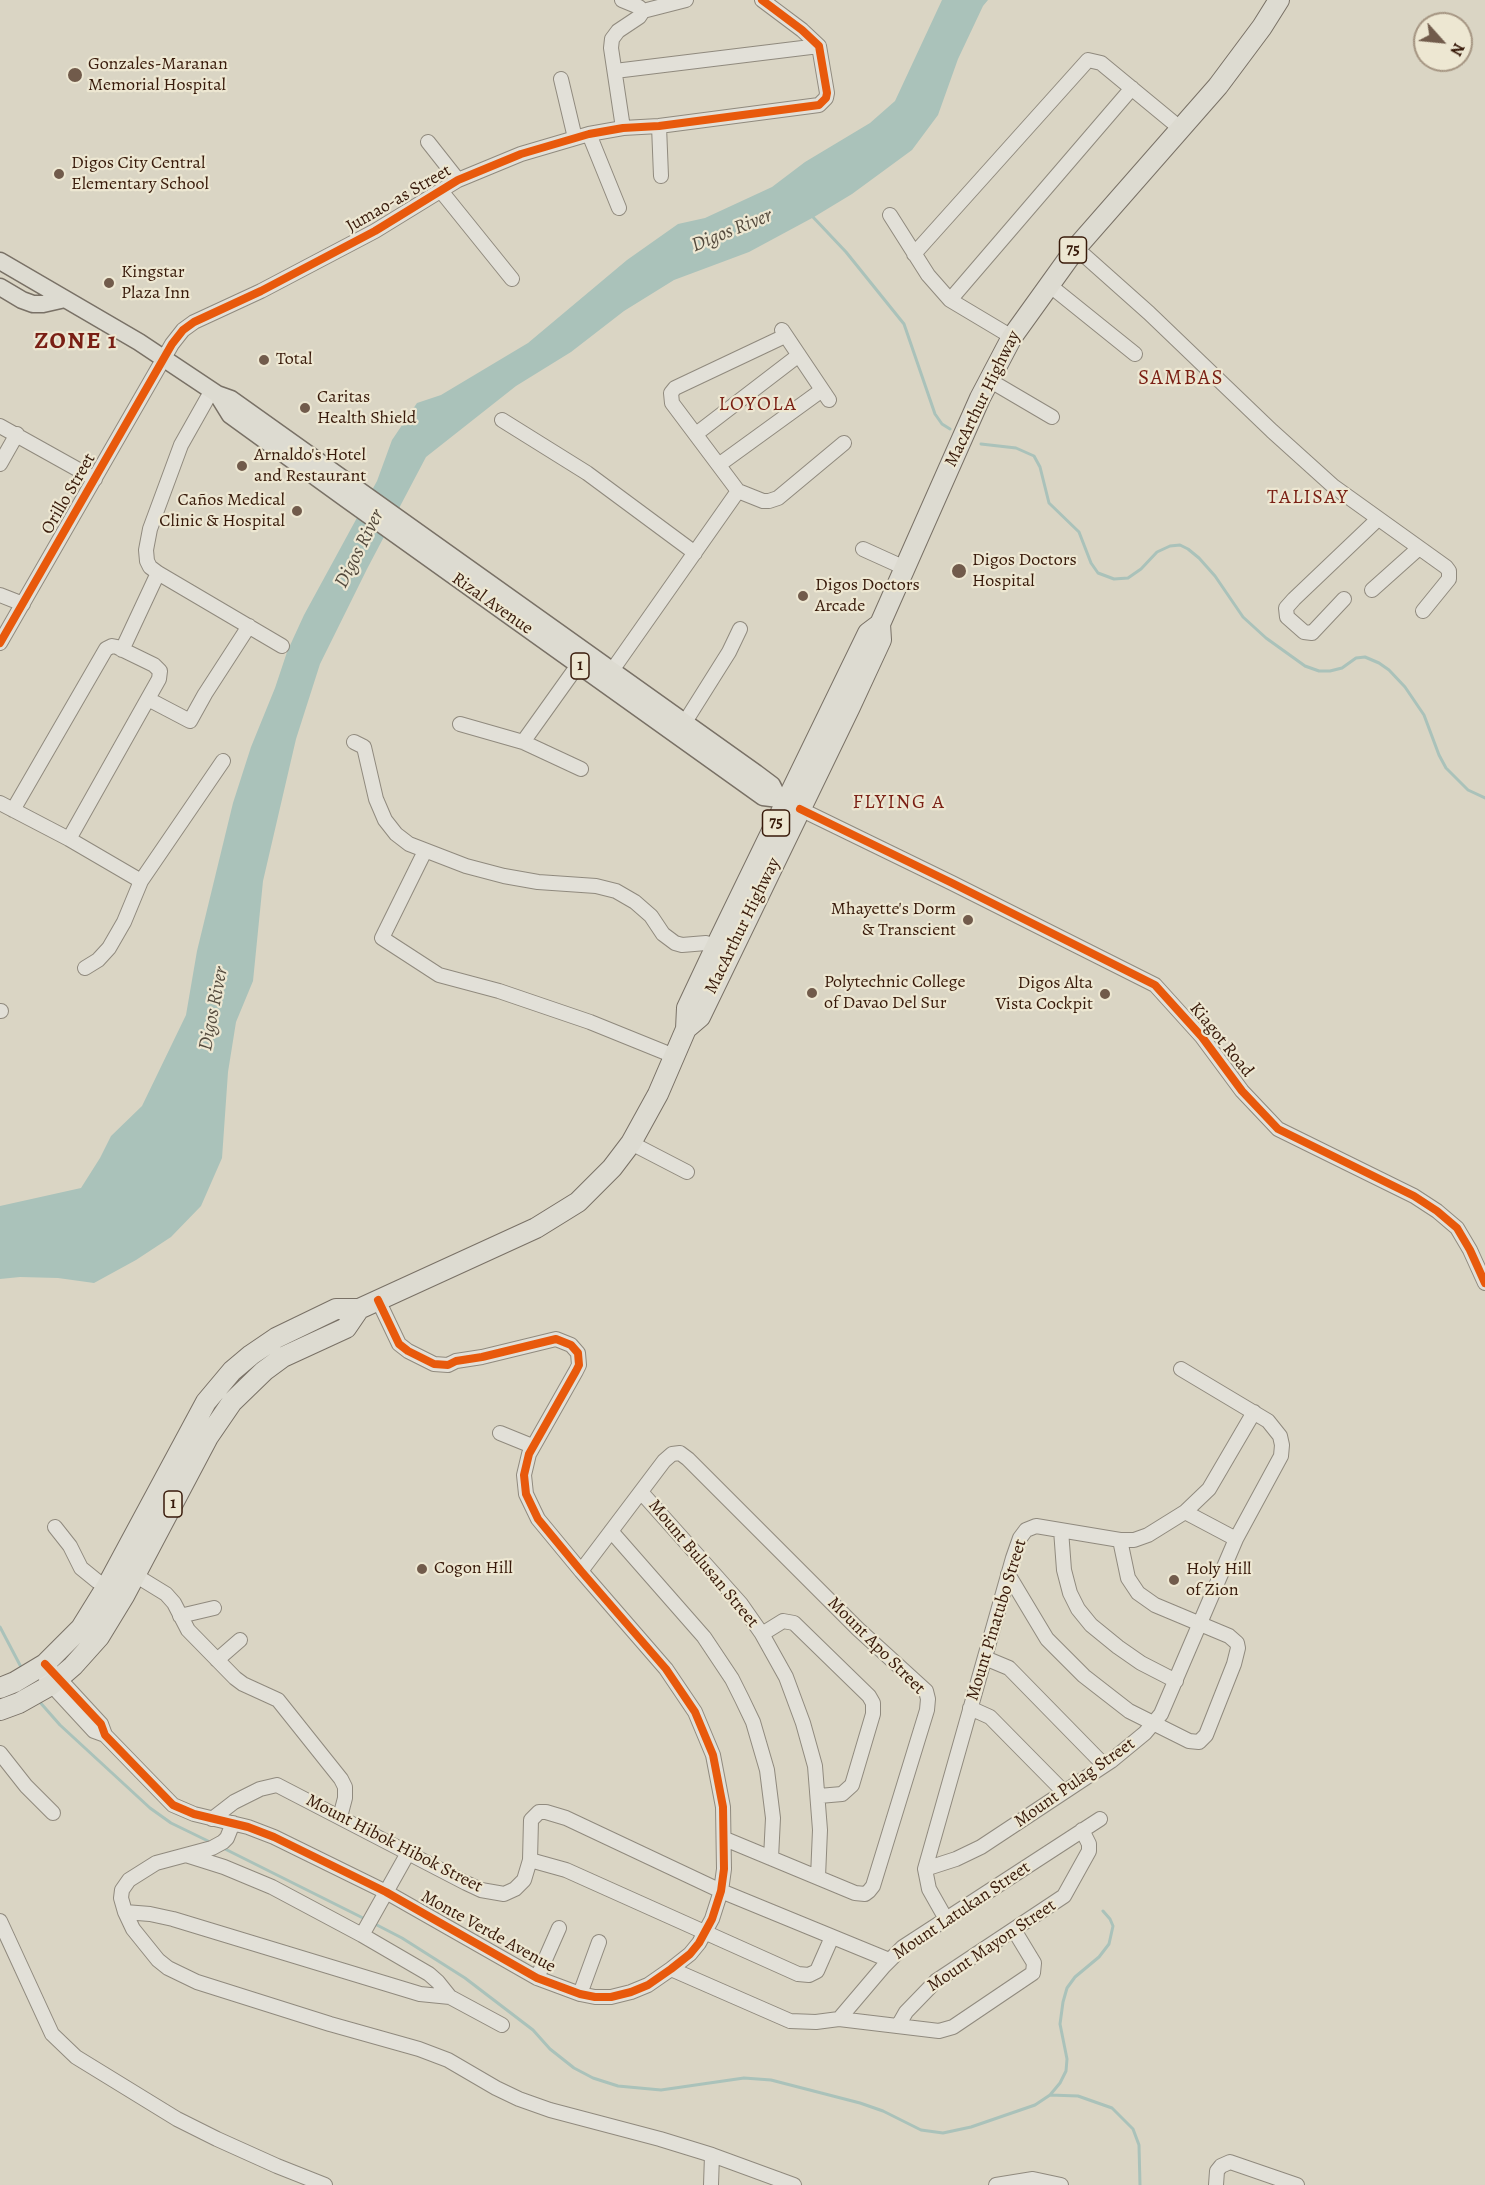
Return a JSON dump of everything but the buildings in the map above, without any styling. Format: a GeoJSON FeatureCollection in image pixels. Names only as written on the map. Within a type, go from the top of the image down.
{"type":"FeatureCollection","features":[{"type":"Feature","properties":{"kind":"highway","name":"MacArthur Highway"},"geometry":{"type":"LineString","coordinates":[[0,1688],[41,1667],[81,1628],[107,1586],[206,1402],[232,1371],[276,1338],[336,1309],[358,1309],[536,1228],[561,1214],[596,1186],[631,1143],[658,1094],[686,1029],[700,1017],[722,951],[788,804],[868,633],[880,624],[989,380],[1012,337],[1076,248],[1181,129],[1235,63],[1279,0]]}},
{"type":"Feature","properties":{"kind":"highway","name":"MacArthur Highway"},"geometry":{"type":"LineString","coordinates":[[0,1710],[19,1703],[55,1682],[74,1666],[99,1637],[135,1575],[208,1437],[232,1402],[264,1371],[283,1357],[346,1328],[358,1309]]}},
{"type":"Feature","properties":{"kind":"main road","name":"Rizal Avenue"},"geometry":{"type":"LineString","coordinates":[[0,261],[215,392],[231,399],[350,493],[608,677],[763,797],[788,804]]}},
{"type":"Feature","properties":{"kind":"main road"},"geometry":{"type":"LineString","coordinates":[[0,287],[33,304],[65,299]]}},
{"type":"Feature","properties":{"kind":"main road","name":"Rizal Avenue"},"geometry":{"type":"LineString","coordinates":[[402,530],[578,665],[608,677],[685,722],[772,785],[788,804]]}},
{"type":"Feature","properties":{"kind":"street"},"geometry":{"type":"LineString","coordinates":[[622,0],[643,11]]}},
{"type":"Feature","properties":{"kind":"street"},"geometry":{"type":"LineString","coordinates":[[623,128],[611,48],[612,39],[618,31],[643,11],[686,0]]}},
{"type":"Feature","properties":{"kind":"street"},"geometry":{"type":"LineString","coordinates":[[762,0],[819,46]]}},
{"type":"Feature","properties":{"kind":"street"},"geometry":{"type":"LineString","coordinates":[[615,71],[819,46]]}},
{"type":"Feature","properties":{"kind":"street","name":"Jumao-as Street"},"geometry":{"type":"LineString","coordinates":[[164,359],[177,337],[194,322],[349,246],[458,180],[521,154],[589,134],[623,128],[659,126],[819,105],[825,100],[827,93],[819,46]]}},
{"type":"Feature","properties":{"kind":"street"},"geometry":{"type":"LineString","coordinates":[[914,254],[1091,59],[1101,63],[1181,129]]}},
{"type":"Feature","properties":{"kind":"street"},"geometry":{"type":"LineString","coordinates":[[561,79],[575,138]]}},
{"type":"Feature","properties":{"kind":"street"},"geometry":{"type":"LineString","coordinates":[[950,300],[1132,88]]}},
{"type":"Feature","properties":{"kind":"street"},"geometry":{"type":"LineString","coordinates":[[659,126],[661,176]]}},
{"type":"Feature","properties":{"kind":"street"},"geometry":{"type":"LineString","coordinates":[[589,134],[619,208]]}},
{"type":"Feature","properties":{"kind":"street"},"geometry":{"type":"LineString","coordinates":[[428,142],[458,180]]}},
{"type":"Feature","properties":{"kind":"street"},"geometry":{"type":"LineString","coordinates":[[441,191],[512,279]]}},
{"type":"Feature","properties":{"kind":"street"},"geometry":{"type":"LineString","coordinates":[[890,215],[928,275],[950,300],[1012,337]]}},
{"type":"Feature","properties":{"kind":"street"},"geometry":{"type":"LineString","coordinates":[[1076,248],[1149,313],[1333,486],[1446,567],[1450,575],[1446,583],[1423,611]]}},
{"type":"Feature","properties":{"kind":"street"},"geometry":{"type":"LineString","coordinates":[[1048,284],[1135,354]]}},
{"type":"Feature","properties":{"kind":"street"},"geometry":{"type":"LineString","coordinates":[[720,464],[825,395],[783,332],[673,390],[672,403],[738,490],[763,501],[776,500],[844,443]]}},
{"type":"Feature","properties":{"kind":"street"},"geometry":{"type":"LineString","coordinates":[[696,434],[799,355]]}},
{"type":"Feature","properties":{"kind":"street","name":"Orillo Street"},"geometry":{"type":"LineString","coordinates":[[0,643],[164,359]]}},
{"type":"Feature","properties":{"kind":"street"},"geometry":{"type":"LineString","coordinates":[[989,380],[1052,417]]}},
{"type":"Feature","properties":{"kind":"street"},"geometry":{"type":"LineString","coordinates":[[215,392],[183,439],[150,530],[146,550],[147,561],[150,567],[158,573],[282,646]]}},
{"type":"Feature","properties":{"kind":"street"},"geometry":{"type":"LineString","coordinates":[[502,420],[586,473],[695,553]]}},
{"type":"Feature","properties":{"kind":"street"},"geometry":{"type":"LineString","coordinates":[[0,426],[95,479]]}},
{"type":"Feature","properties":{"kind":"street"},"geometry":{"type":"LineString","coordinates":[[0,464],[17,434]]}},
{"type":"Feature","properties":{"kind":"street"},"geometry":{"type":"LineString","coordinates":[[608,677],[738,490]]}},
{"type":"Feature","properties":{"kind":"street"},"geometry":{"type":"LineString","coordinates":[[1344,599],[1312,633],[1304,632],[1287,617],[1286,608],[1294,599],[1378,519]]}},
{"type":"Feature","properties":{"kind":"street"},"geometry":{"type":"LineString","coordinates":[[1372,590],[1419,548]]}},
{"type":"Feature","properties":{"kind":"street"},"geometry":{"type":"LineString","coordinates":[[863,549],[905,568]]}},
{"type":"Feature","properties":{"kind":"street"},"geometry":{"type":"LineString","coordinates":[[122,650],[158,573]]}},
{"type":"Feature","properties":{"kind":"street"},"geometry":{"type":"LineString","coordinates":[[0,595],[23,604]]}},
{"type":"Feature","properties":{"kind":"street"},"geometry":{"type":"LineString","coordinates":[[148,699],[190,721],[249,626]]}},
{"type":"Feature","properties":{"kind":"street"},"geometry":{"type":"LineString","coordinates":[[685,722],[729,652],[740,629]]}},
{"type":"Feature","properties":{"kind":"street"},"geometry":{"type":"LineString","coordinates":[[69,839],[160,676],[158,669],[112,646],[106,649],[6,807],[69,839],[141,881]]}},
{"type":"Feature","properties":{"kind":"street"},"geometry":{"type":"LineString","coordinates":[[523,742],[578,665]]}},
{"type":"Feature","properties":{"kind":"street"},"geometry":{"type":"LineString","coordinates":[[460,724],[523,742],[581,769]]}},
{"type":"Feature","properties":{"kind":"street"},"geometry":{"type":"LineString","coordinates":[[354,742],[363,747],[376,800],[386,820],[396,834],[409,844],[466,866],[504,876],[538,882],[596,886],[616,891],[635,902],[651,916],[663,934],[675,943],[682,945],[706,943],[722,951]]}},
{"type":"Feature","properties":{"kind":"street"},"geometry":{"type":"LineString","coordinates":[[85,968],[98,960],[109,948],[124,922],[141,881],[223,761]]}},
{"type":"Feature","properties":{"kind":"street","name":"Kiagot Road"},"geometry":{"type":"LineString","coordinates":[[788,804],[1155,985],[1202,1037],[1242,1091],[1278,1129],[1414,1196],[1437,1211],[1457,1228],[1485,1283]]}},
{"type":"Feature","properties":{"kind":"street"},"geometry":{"type":"LineString","coordinates":[[424,851],[382,938],[439,975],[545,1006],[674,1056]]}},
{"type":"Feature","properties":{"kind":"street"},"geometry":{"type":"LineString","coordinates":[[631,1143],[687,1172]]}},
{"type":"Feature","properties":{"kind":"street","name":"Monte Verde Avenue"},"geometry":{"type":"LineString","coordinates":[[41,1667],[94,1731],[105,1735],[173,1805],[188,1812],[233,1823],[274,1837],[386,1893],[537,1978],[580,1994],[603,1997],[631,1992],[648,1985],[690,1954],[705,1932],[721,1891],[725,1839],[720,1784],[714,1755],[695,1712],[660,1662],[538,1518],[526,1494],[525,1464],[532,1446],[576,1371],[579,1359],[575,1348],[567,1342],[556,1339],[456,1361],[448,1365],[434,1364],[399,1344],[378,1300]]}},
{"type":"Feature","properties":{"kind":"street","name":"Mount Pulag Street"},"geometry":{"type":"LineString","coordinates":[[925,1869],[975,1850],[1104,1765],[1154,1725],[1176,1681],[1236,1539],[1281,1456],[1282,1445],[1280,1436],[1268,1421],[1181,1369]]}},
{"type":"Feature","properties":{"kind":"street","name":"Mount Pinatubo Street"},"geometry":{"type":"LineString","coordinates":[[925,1869],[1008,1574],[1018,1542],[1026,1530],[1036,1526],[1120,1540],[1141,1538],[1185,1512],[1209,1489],[1254,1412]]}},
{"type":"Feature","properties":{"kind":"street"},"geometry":{"type":"LineString","coordinates":[[500,1433],[532,1446]]}},
{"type":"Feature","properties":{"kind":"street","name":"Mount Apo Street"},"geometry":{"type":"LineString","coordinates":[[581,1571],[668,1456],[676,1453],[684,1455],[858,1629],[926,1691],[927,1710],[873,1886],[869,1891],[860,1894],[725,1839]]}},
{"type":"Feature","properties":{"kind":"street","name":"Mount Bulusan Street"},"geometry":{"type":"LineString","coordinates":[[641,1492],[725,1585],[762,1634],[795,1699],[811,1746],[819,1797],[818,1878]]}},
{"type":"Feature","properties":{"kind":"street"},"geometry":{"type":"LineString","coordinates":[[1185,1512],[1236,1539]]}},
{"type":"Feature","properties":{"kind":"street"},"geometry":{"type":"LineString","coordinates":[[55,1527],[70,1546],[81,1568],[107,1586]]}},
{"type":"Feature","properties":{"kind":"street"},"geometry":{"type":"LineString","coordinates":[[1061,1530],[1064,1570],[1070,1593],[1078,1609],[1091,1625],[1118,1647],[1141,1663],[1176,1681]]}},
{"type":"Feature","properties":{"kind":"street"},"geometry":{"type":"LineString","coordinates":[[611,1531],[704,1637],[722,1662],[742,1699],[757,1733],[767,1770],[773,1818],[771,1858]]}},
{"type":"Feature","properties":{"kind":"street"},"geometry":{"type":"LineString","coordinates":[[1008,1574],[1047,1639],[1066,1660],[1109,1697],[1154,1725],[1189,1741],[1199,1742],[1206,1735],[1234,1664],[1237,1643],[1229,1636],[1155,1605],[1138,1593],[1128,1578],[1120,1540]]}},
{"type":"Feature","properties":{"kind":"street"},"geometry":{"type":"LineString","coordinates":[[135,1575],[166,1594],[188,1630],[243,1684],[278,1700],[341,1779],[345,1787],[345,1798],[340,1817]]}},
{"type":"Feature","properties":{"kind":"street"},"geometry":{"type":"LineString","coordinates":[[180,1616],[214,1608]]}},
{"type":"Feature","properties":{"kind":"street"},"geometry":{"type":"LineString","coordinates":[[762,1634],[783,1621],[794,1623],[869,1696],[873,1703],[873,1714],[852,1785],[842,1794],[819,1797]]}},
{"type":"Feature","properties":{"kind":"street"},"geometry":{"type":"LineString","coordinates":[[217,1660],[240,1640]]}},
{"type":"Feature","properties":{"kind":"street"},"geometry":{"type":"LineString","coordinates":[[985,1658],[1009,1668],[1104,1765]]}},
{"type":"Feature","properties":{"kind":"street"},"geometry":{"type":"LineString","coordinates":[[970,1708],[990,1717],[1064,1792]]}},
{"type":"Feature","properties":{"kind":"street"},"geometry":{"type":"LineString","coordinates":[[0,1753],[26,1786],[53,1813]]}},
{"type":"Feature","properties":{"kind":"street","name":"Mount Hibok Hibok Street"},"geometry":{"type":"LineString","coordinates":[[212,1819],[234,1802],[260,1789],[277,1785],[466,1883],[494,1894],[504,1894],[515,1889],[524,1880],[530,1860],[531,1820],[539,1812],[546,1812],[566,1818],[721,1891],[889,1960]]}},
{"type":"Feature","properties":{"kind":"street","name":"Mount Latukan Street"},"geometry":{"type":"LineString","coordinates":[[839,2019],[889,1960],[903,1947],[1100,1819]]}},
{"type":"Feature","properties":{"kind":"street"},"geometry":{"type":"LineString","coordinates":[[233,1823],[223,1842],[156,1863],[129,1880],[122,1890],[121,1898],[133,1929],[158,1960],[182,1976],[330,2024],[419,2049],[448,2060],[519,2099],[550,2110],[712,2155],[794,2185]]}},
{"type":"Feature","properties":{"kind":"street","name":"Mount Mayon Street"},"geometry":{"type":"LineString","coordinates":[[898,2026],[906,2012],[928,1988],[1060,1900],[1067,1892],[1089,1851],[1089,1844],[1082,1830]]}},
{"type":"Feature","properties":{"kind":"street"},"geometry":{"type":"LineString","coordinates":[[362,1935],[408,1853]]}},
{"type":"Feature","properties":{"kind":"street"},"geometry":{"type":"LineString","coordinates":[[186,1855],[224,1867],[272,1887],[362,1935],[429,1974],[450,1997]]}},
{"type":"Feature","properties":{"kind":"street"},"geometry":{"type":"LineString","coordinates":[[530,1860],[566,1869],[804,1975],[817,1971],[832,1937]]}},
{"type":"Feature","properties":{"kind":"street"},"geometry":{"type":"LineString","coordinates":[[925,1869],[927,1884],[946,1919]]}},
{"type":"Feature","properties":{"kind":"street"},"geometry":{"type":"LineString","coordinates":[[125,1912],[173,1919],[420,1994],[450,1997],[502,2025]]}},
{"type":"Feature","properties":{"kind":"street"},"geometry":{"type":"LineString","coordinates":[[0,1921],[52,2034],[76,2057],[167,2113],[217,2139],[325,2185]]}},
{"type":"Feature","properties":{"kind":"street"},"geometry":{"type":"LineString","coordinates":[[537,1978],[559,1928]]}},
{"type":"Feature","properties":{"kind":"street"},"geometry":{"type":"LineString","coordinates":[[671,1969],[790,2021],[816,2022],[839,2019],[932,2031],[946,2030],[1030,1976],[1034,1970],[1034,1963],[1014,1930]]}},
{"type":"Feature","properties":{"kind":"street"},"geometry":{"type":"LineString","coordinates":[[580,1994],[599,1942]]}},
{"type":"Feature","properties":{"kind":"street"},"geometry":{"type":"LineString","coordinates":[[711,2185],[712,2155]]}},
{"type":"Feature","properties":{"kind":"street"},"geometry":{"type":"LineString","coordinates":[[1216,2185],[1217,2171],[1221,2166],[1230,2162],[1297,2185]]}},
{"type":"Feature","properties":{"kind":"street"},"geometry":{"type":"LineString","coordinates":[[996,2185],[1033,2179],[1061,2185]]}},
{"type":"Feature","properties":{"kind":"water","name":"Digos River"},"geometry":{"type":"Polygon","coordinates":[[[942,0],[988,0],[958,59],[938,115],[912,150],[852,194],[814,217],[749,252],[674,280],[624,311],[571,352],[516,386],[426,457],[320,664],[296,739],[263,881],[253,981],[236,1022],[228,1072],[222,1158],[201,1206],[171,1237],[94,1283],[58,1278],[0,1279],[0,1206],[81,1188],[111,1136],[142,1106],[186,1015],[197,951],[233,803],[251,747],[287,652],[304,615],[377,481],[392,440],[417,403],[441,395],[528,343],[627,260],[678,224],[705,218],[772,187],[805,162],[870,123],[895,101],[942,0]]]}},
{"type":"Feature","properties":{"kind":"waterway"},"geometry":{"type":"LineString","coordinates":[[812,216],[846,252],[904,324],[935,414],[942,424],[950,429]]}},
{"type":"Feature","properties":{"kind":"waterway"},"geometry":{"type":"LineString","coordinates":[[981,444],[1016,448],[1034,456],[1040,467],[1049,503],[1079,532],[1091,563],[1098,573],[1114,579],[1128,578],[1141,569],[1157,552],[1170,546],[1180,545],[1199,558],[1215,576],[1243,617],[1266,638],[1305,666],[1319,671],[1330,671],[1342,668],[1356,658],[1365,657],[1389,670],[1405,687],[1424,715],[1446,768],[1468,790],[1485,798]]}},
{"type":"Feature","properties":{"kind":"waterway"},"geometry":{"type":"LineString","coordinates":[[0,1627],[21,1667]]}},
{"type":"Feature","properties":{"kind":"waterway"},"geometry":{"type":"LineString","coordinates":[[38,1700],[60,1725],[150,1808],[171,1823],[208,1841]]}},
{"type":"Feature","properties":{"kind":"waterway"},"geometry":{"type":"LineString","coordinates":[[225,1849],[365,1919]]}},
{"type":"Feature","properties":{"kind":"waterway"},"geometry":{"type":"LineString","coordinates":[[375,1924],[402,1938],[465,1978],[533,2030],[550,2049],[574,2068],[593,2078],[618,2086],[661,2090],[744,2078],[771,2080],[860,2103],[883,2111],[921,2130],[943,2133],[971,2127],[1035,2105],[1050,2095],[1060,2083],[1066,2071],[1067,2059],[1060,2024],[1063,2002],[1067,1988],[1075,1977],[1099,1957],[1109,1944],[1113,1926],[1103,1911]]}},
{"type":"Feature","properties":{"kind":"waterway"},"geometry":{"type":"LineString","coordinates":[[1050,2095],[1078,2096],[1112,2108],[1133,2129],[1139,2145],[1140,2185]]}},
{"type":"Feature","properties":{"kind":"cycle path"},"geometry":{"type":"LineString","coordinates":[[0,643],[172,344],[183,330],[194,322],[261,291],[375,231],[458,180],[521,154],[589,134],[623,128],[659,126],[819,105],[826,98],[827,93],[819,46],[762,0]]}},
{"type":"Feature","properties":{"kind":"cycle path"},"geometry":{"type":"LineString","coordinates":[[800,809],[1155,985],[1202,1037],[1242,1091],[1278,1129],[1414,1196],[1437,1211],[1457,1228],[1485,1283]]}},
{"type":"Feature","properties":{"kind":"cycle path"},"geometry":{"type":"LineString","coordinates":[[45,1664],[101,1724],[105,1735],[173,1805],[194,1814],[248,1827],[274,1837],[386,1892],[537,1978],[580,1994],[611,1997],[648,1985],[690,1954],[712,1919],[721,1891],[724,1869],[723,1807],[713,1755],[695,1712],[666,1669],[538,1519],[526,1494],[524,1475],[529,1454],[579,1365],[578,1353],[571,1345],[556,1339],[456,1361],[448,1365],[434,1364],[399,1344],[378,1300]]}},
{"type":"Feature","properties":{"kind":"place","name":"Gonzales-Maranan Memorial Hospital"},"geometry":{"type":"Point","coordinates":[75,75]}},
{"type":"Feature","properties":{"kind":"place","name":"Digos City Central Elementary School"},"geometry":{"type":"Point","coordinates":[59,174]}},
{"type":"Feature","properties":{"kind":"place","name":"Kingstar Plaza Inn"},"geometry":{"type":"Point","coordinates":[109,283]}},
{"type":"Feature","properties":{"kind":"place","name":"Total"},"geometry":{"type":"Point","coordinates":[264,360]}},
{"type":"Feature","properties":{"kind":"place","name":"Caritas Health Shield"},"geometry":{"type":"Point","coordinates":[305,408]}},
{"type":"Feature","properties":{"kind":"place","name":"Arnaldo's Hotel and Restaurant"},"geometry":{"type":"Point","coordinates":[242,466]}},
{"type":"Feature","properties":{"kind":"place","name":"Caños Medical Clinic & Hospital"},"geometry":{"type":"Point","coordinates":[297,511]}},
{"type":"Feature","properties":{"kind":"place","name":"Digos Doctors Hospital"},"geometry":{"type":"Point","coordinates":[959,571]}},
{"type":"Feature","properties":{"kind":"place","name":"Digos Doctors Arcade"},"geometry":{"type":"Point","coordinates":[803,596]}},
{"type":"Feature","properties":{"kind":"place","name":"Mhayette's Dorm & Transcient"},"geometry":{"type":"Point","coordinates":[968,920]}},
{"type":"Feature","properties":{"kind":"place","name":"Polytechnic College of Davao Del Sur"},"geometry":{"type":"Point","coordinates":[812,993]}},
{"type":"Feature","properties":{"kind":"place","name":"Digos Alta Vista Cockpit"},"geometry":{"type":"Point","coordinates":[1105,994]}},
{"type":"Feature","properties":{"kind":"place","name":"Cogon Hill"},"geometry":{"type":"Point","coordinates":[422,1569]}},
{"type":"Feature","properties":{"kind":"place","name":"Holy Hill of Zion"},"geometry":{"type":"Point","coordinates":[1174,1580]}},
{"type":"Feature","properties":{"kind":"district","name":"ZONE 1"},"geometry":{"type":"Point","coordinates":[76,342]}},
{"type":"Feature","properties":{"kind":"district","name":"SAMBAS"},"geometry":{"type":"Point","coordinates":[1181,379]}},
{"type":"Feature","properties":{"kind":"district","name":"LOYOLA"},"geometry":{"type":"Point","coordinates":[758,405]}},
{"type":"Feature","properties":{"kind":"district","name":"TALISAY"},"geometry":{"type":"Point","coordinates":[1308,498]}},
{"type":"Feature","properties":{"kind":"district","name":"FLYING A"},"geometry":{"type":"Point","coordinates":[899,803]}}]}
